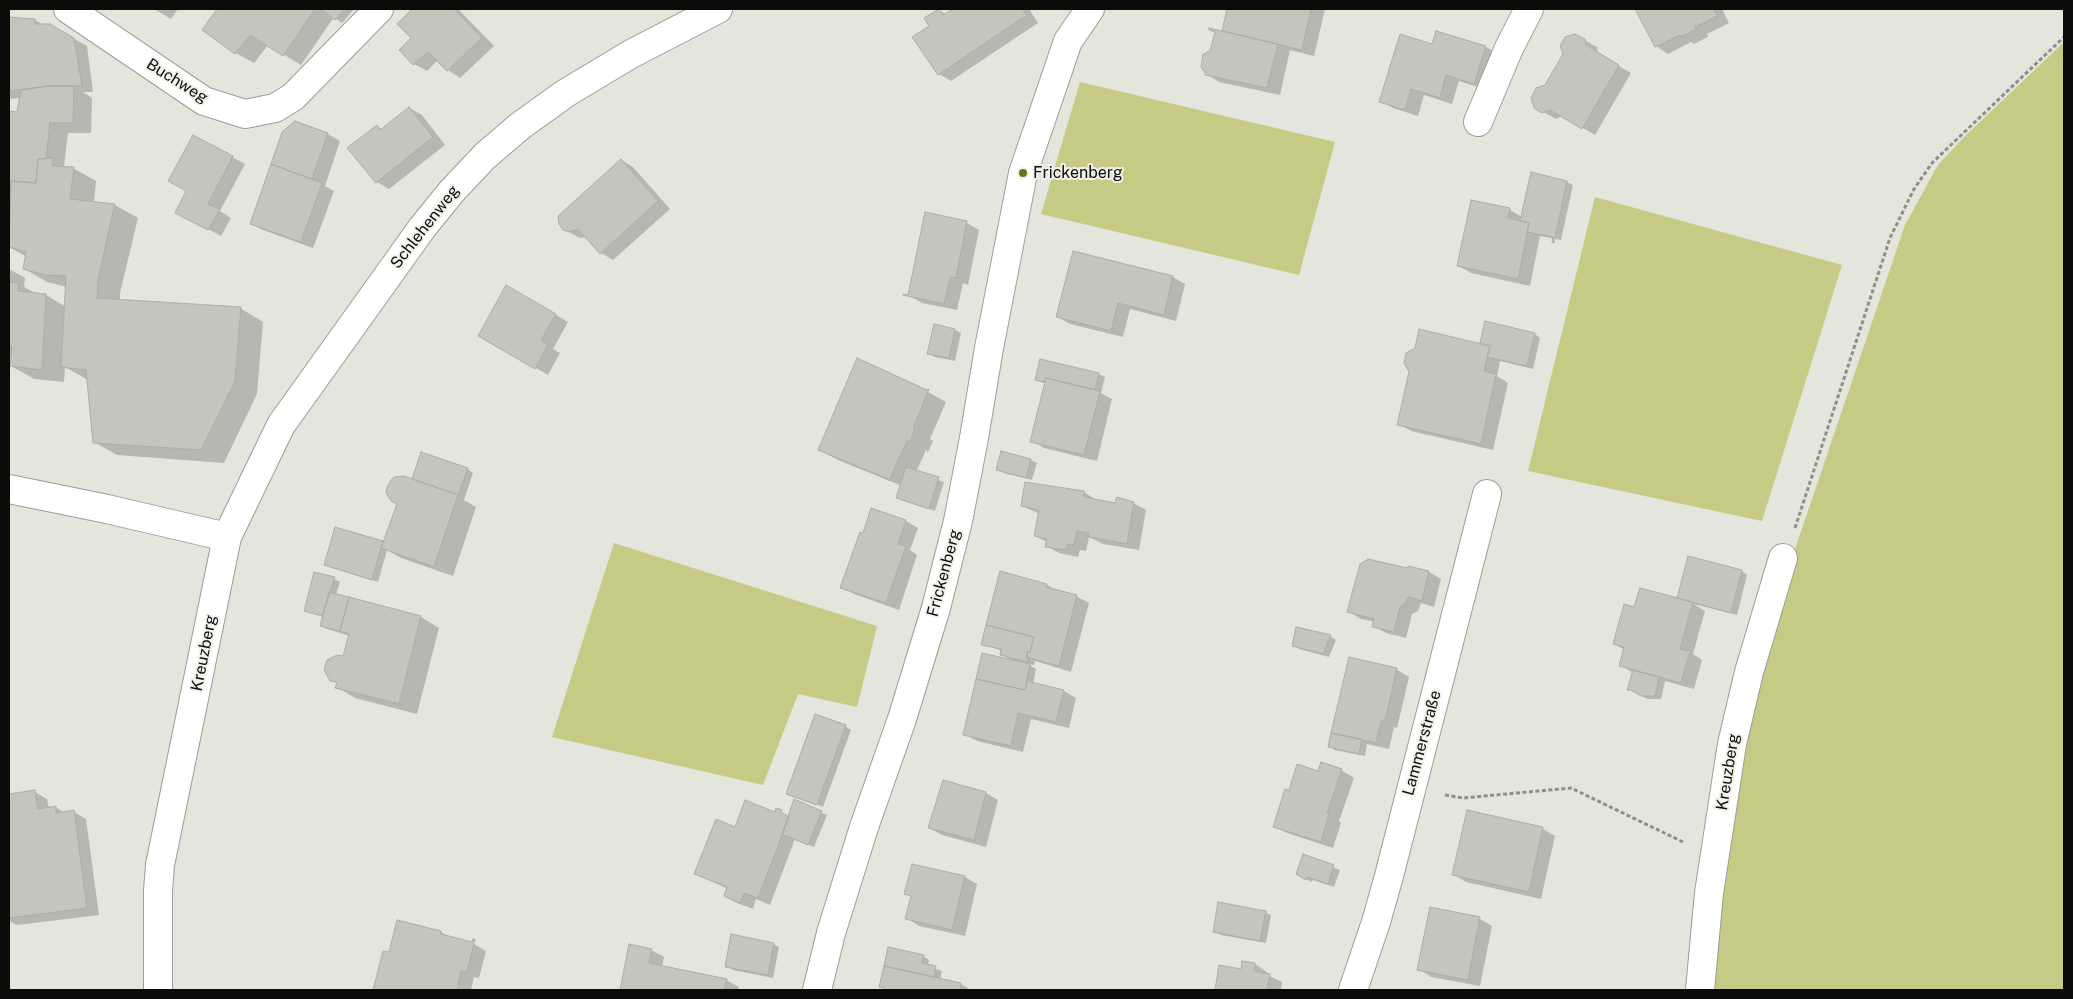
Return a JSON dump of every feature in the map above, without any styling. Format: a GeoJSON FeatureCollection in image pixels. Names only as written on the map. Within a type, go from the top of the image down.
{"type":"FeatureCollection","features":[{"type":"Feature","properties":{"kind":"street","name":"Buchweg"},"geometry":{"type":"LineString","coordinates":[[68,9],[204,101],[245,114],[275,108],[293,97],[379,9]]}},
{"type":"Feature","properties":{"kind":"street","name":"Schlehenweg"},"geometry":{"type":"LineString","coordinates":[[227,537],[281,425],[422,228],[484,156],[520,126],[566,93],[631,54],[718,9]]}},
{"type":"Feature","properties":{"kind":"street","name":"Frickenberg"},"geometry":{"type":"LineString","coordinates":[[817,990],[831,933],[864,827],[902,719],[936,608],[958,520],[971,456],[988,348],[1023,173],[1068,41],[1090,9]]}},
{"type":"Feature","properties":{"kind":"street"},"geometry":{"type":"LineString","coordinates":[[1478,122],[1509,48],[1529,9]]}},
{"type":"Feature","properties":{"kind":"street"},"geometry":{"type":"LineString","coordinates":[[9,489],[107,508],[227,537]]}},
{"type":"Feature","properties":{"kind":"street","name":"Lammerstraße"},"geometry":{"type":"LineString","coordinates":[[1353,990],[1376,922],[1487,494]]}},
{"type":"Feature","properties":{"kind":"street","name":"Kreuzberg"},"geometry":{"type":"LineString","coordinates":[[158,990],[158,891],[160,865],[227,537]]}},
{"type":"Feature","properties":{"kind":"street","name":"Kreuzberg"},"geometry":{"type":"LineString","coordinates":[[1700,990],[1709,892],[1732,744],[1739,710],[1784,558]]}},
{"type":"Feature","properties":{"kind":"path"},"geometry":{"type":"LineString","coordinates":[[1784,558],[1801,513],[1890,238],[1914,189],[1932,163],[2064,37]]}},
{"type":"Feature","properties":{"kind":"path"},"geometry":{"type":"LineString","coordinates":[[1410,789],[1463,798],[1571,788],[1715,858]]}},
{"type":"Feature","properties":{"kind":"green space"},"geometry":{"type":"Polygon","coordinates":[[[2064,42],[2064,990],[1705,990],[1746,703],[1791,561],[1905,225],[1938,165],[1964,137],[2064,42]]]}},
{"type":"Feature","properties":{"kind":"green space"},"geometry":{"type":"Polygon","coordinates":[[[1080,82],[1335,142],[1299,275],[1041,214],[1080,82]]]}},
{"type":"Feature","properties":{"kind":"green space"},"geometry":{"type":"Polygon","coordinates":[[[1595,197],[1842,265],[1762,521],[1528,471],[1595,197]]]}},
{"type":"Feature","properties":{"kind":"green space"},"geometry":{"type":"Polygon","coordinates":[[[614,543],[877,626],[857,707],[798,694],[763,785],[552,737],[614,543]]]}},
{"type":"Feature","properties":{"kind":"building"},"geometry":{"type":"Polygon","coordinates":[[[217,9],[315,9],[283,56],[250,35],[235,54],[202,30],[217,9]]]}},
{"type":"Feature","properties":{"kind":"building"},"geometry":{"type":"Polygon","coordinates":[[[320,9],[345,9],[335,20],[320,9]]]}},
{"type":"Feature","properties":{"kind":"building"},"geometry":{"type":"Polygon","coordinates":[[[412,9],[454,9],[482,38],[447,71],[428,52],[413,65],[399,50],[411,38],[397,24],[412,9]]]}},
{"type":"Feature","properties":{"kind":"building"},"geometry":{"type":"Polygon","coordinates":[[[939,9],[943,15],[953,9],[1022,9],[1027,15],[938,75],[912,37],[929,26],[924,18],[939,9]]]}},
{"type":"Feature","properties":{"kind":"building"},"geometry":{"type":"Polygon","coordinates":[[[1227,9],[1311,9],[1302,50],[1222,31],[1227,9]]]}},
{"type":"Feature","properties":{"kind":"building"},"geometry":{"type":"Polygon","coordinates":[[[1635,9],[1714,9],[1717,16],[1695,27],[1696,29],[1681,37],[1680,35],[1655,47],[1635,9]]]}},
{"type":"Feature","properties":{"kind":"building"},"geometry":{"type":"Polygon","coordinates":[[[9,17],[35,19],[35,24],[50,24],[74,38],[82,86],[49,86],[9,91],[9,17]]]}},
{"type":"Feature","properties":{"kind":"building"},"geometry":{"type":"Polygon","coordinates":[[[1209,28],[1278,44],[1267,88],[1205,75],[1201,67],[1203,54],[1210,51],[1215,32],[1209,30],[1209,28]]]}},
{"type":"Feature","properties":{"kind":"building"},"geometry":{"type":"Polygon","coordinates":[[[1436,31],[1486,46],[1474,84],[1446,75],[1440,98],[1411,89],[1405,110],[1379,102],[1400,34],[1432,44],[1436,31]]]}},
{"type":"Feature","properties":{"kind":"building"},"geometry":{"type":"Polygon","coordinates":[[[1575,34],[1585,39],[1586,45],[1619,65],[1582,129],[1550,110],[1542,113],[1534,108],[1531,98],[1536,88],[1545,85],[1563,54],[1560,46],[1565,37],[1575,34]]]}},
{"type":"Feature","properties":{"kind":"building"},"geometry":{"type":"Polygon","coordinates":[[[49,86],[74,86],[73,123],[50,123],[46,159],[38,159],[36,183],[11,181],[9,198],[9,111],[17,112],[21,90],[49,86]]]}},
{"type":"Feature","properties":{"kind":"building"},"geometry":{"type":"Polygon","coordinates":[[[409,107],[433,137],[376,183],[347,148],[377,125],[380,130],[409,107]]]}},
{"type":"Feature","properties":{"kind":"building"},"geometry":{"type":"Polygon","coordinates":[[[295,121],[328,133],[312,179],[271,164],[282,132],[295,121]]]}},
{"type":"Feature","properties":{"kind":"building"},"geometry":{"type":"Polygon","coordinates":[[[193,135],[233,156],[208,204],[220,209],[208,230],[175,213],[186,191],[168,181],[193,135]]]}},
{"type":"Feature","properties":{"kind":"building"},"geometry":{"type":"Polygon","coordinates":[[[53,158],[52,166],[74,167],[70,199],[115,204],[98,279],[97,298],[241,307],[235,381],[201,450],[93,443],[86,370],[61,367],[66,276],[45,275],[23,269],[26,252],[9,247],[11,181],[36,183],[38,159],[53,158]]]}},
{"type":"Feature","properties":{"kind":"building"},"geometry":{"type":"Polygon","coordinates":[[[621,159],[658,201],[600,254],[578,229],[570,232],[563,230],[559,224],[558,216],[621,159]]]}},
{"type":"Feature","properties":{"kind":"building"},"geometry":{"type":"Polygon","coordinates":[[[271,164],[322,183],[301,242],[250,224],[271,164]]]}},
{"type":"Feature","properties":{"kind":"building"},"geometry":{"type":"Polygon","coordinates":[[[1531,172],[1567,181],[1554,243],[1552,242],[1553,237],[1527,232],[1529,223],[1520,221],[1531,172]]]}},
{"type":"Feature","properties":{"kind":"building"},"geometry":{"type":"Polygon","coordinates":[[[1471,200],[1510,208],[1508,218],[1529,223],[1518,279],[1457,266],[1471,200]]]}},
{"type":"Feature","properties":{"kind":"building"},"geometry":{"type":"Polygon","coordinates":[[[925,212],[967,221],[956,278],[950,277],[944,304],[903,295],[908,295],[925,212]]]}},
{"type":"Feature","properties":{"kind":"building"},"geometry":{"type":"Polygon","coordinates":[[[1073,251],[1173,276],[1164,315],[1118,303],[1111,331],[1056,317],[1073,251]]]}},
{"type":"Feature","properties":{"kind":"building"},"geometry":{"type":"Polygon","coordinates":[[[9,282],[19,283],[18,291],[46,294],[42,370],[10,366],[12,346],[9,346],[9,282]]]}},
{"type":"Feature","properties":{"kind":"building"},"geometry":{"type":"Polygon","coordinates":[[[506,285],[556,314],[541,340],[548,345],[535,369],[478,336],[506,285]]]}},
{"type":"Feature","properties":{"kind":"building"},"geometry":{"type":"Polygon","coordinates":[[[1485,321],[1535,333],[1527,366],[1487,357],[1490,346],[1480,343],[1485,321]]]}},
{"type":"Feature","properties":{"kind":"building"},"geometry":{"type":"Polygon","coordinates":[[[934,324],[955,329],[949,358],[927,354],[934,324]]]}},
{"type":"Feature","properties":{"kind":"building"},"geometry":{"type":"Polygon","coordinates":[[[1419,329],[1490,346],[1484,371],[1496,374],[1481,444],[1397,425],[1409,372],[1404,363],[1406,353],[1415,348],[1419,329]]]}},
{"type":"Feature","properties":{"kind":"building"},"geometry":{"type":"Polygon","coordinates":[[[857,358],[927,390],[929,389],[913,428],[915,429],[910,442],[907,441],[889,481],[818,450],[857,358]]]}},
{"type":"Feature","properties":{"kind":"building"},"geometry":{"type":"Polygon","coordinates":[[[1040,359],[1099,373],[1095,390],[1046,378],[1044,382],[1035,380],[1040,359]]]}},
{"type":"Feature","properties":{"kind":"building"},"geometry":{"type":"Polygon","coordinates":[[[1046,378],[1100,391],[1084,455],[1030,442],[1046,378]]]}},
{"type":"Feature","properties":{"kind":"building"},"geometry":{"type":"Polygon","coordinates":[[[1001,451],[1031,459],[1026,478],[996,470],[1001,451]]]}},
{"type":"Feature","properties":{"kind":"building"},"geometry":{"type":"Polygon","coordinates":[[[421,452],[468,468],[458,495],[412,479],[421,452]]]}},
{"type":"Feature","properties":{"kind":"building"},"geometry":{"type":"Polygon","coordinates":[[[906,467],[939,477],[929,509],[896,498],[906,467]]]}},
{"type":"Feature","properties":{"kind":"building"},"geometry":{"type":"Polygon","coordinates":[[[404,476],[458,495],[434,567],[381,548],[397,504],[391,501],[386,493],[387,487],[395,477],[404,476]]]}},
{"type":"Feature","properties":{"kind":"building"},"geometry":{"type":"Polygon","coordinates":[[[1025,482],[1084,491],[1084,497],[1115,503],[1117,497],[1134,502],[1127,544],[1089,537],[1089,533],[1077,531],[1074,545],[1068,544],[1066,550],[1045,547],[1047,539],[1034,536],[1039,510],[1021,506],[1025,482]]]}},
{"type":"Feature","properties":{"kind":"building"},"geometry":{"type":"Polygon","coordinates":[[[871,508],[906,520],[898,544],[906,546],[886,603],[840,588],[860,532],[863,533],[871,508]]]}},
{"type":"Feature","properties":{"kind":"building"},"geometry":{"type":"Polygon","coordinates":[[[335,527],[383,541],[372,580],[324,565],[335,527]]]}},
{"type":"Feature","properties":{"kind":"building"},"geometry":{"type":"Polygon","coordinates":[[[1688,556],[1742,570],[1731,613],[1677,598],[1688,556]]]}},
{"type":"Feature","properties":{"kind":"building"},"geometry":{"type":"Polygon","coordinates":[[[1368,559],[1429,571],[1422,601],[1408,597],[1405,604],[1400,607],[1394,632],[1372,627],[1374,619],[1347,612],[1360,564],[1368,559]]]}},
{"type":"Feature","properties":{"kind":"building"},"geometry":{"type":"Polygon","coordinates":[[[1000,571],[1047,584],[1046,587],[1077,595],[1059,666],[1026,657],[1027,652],[1030,652],[1034,637],[986,625],[1000,571]]]}},
{"type":"Feature","properties":{"kind":"building"},"geometry":{"type":"Polygon","coordinates":[[[314,572],[335,577],[322,616],[304,611],[314,572]]]}},
{"type":"Feature","properties":{"kind":"building"},"geometry":{"type":"Polygon","coordinates":[[[1640,588],[1693,602],[1680,649],[1690,651],[1681,683],[1619,666],[1624,647],[1613,644],[1624,604],[1634,607],[1640,588]]]}},
{"type":"Feature","properties":{"kind":"building"},"geometry":{"type":"Polygon","coordinates":[[[329,592],[349,597],[340,631],[320,626],[329,592]]]}},
{"type":"Feature","properties":{"kind":"building"},"geometry":{"type":"Polygon","coordinates":[[[349,597],[421,616],[399,704],[335,688],[337,682],[330,681],[324,670],[327,660],[337,655],[343,656],[349,634],[340,631],[349,597]]]}},
{"type":"Feature","properties":{"kind":"building"},"geometry":{"type":"Polygon","coordinates":[[[986,625],[1034,637],[1030,652],[1027,652],[1028,662],[1000,655],[1001,649],[981,645],[986,625]]]}},
{"type":"Feature","properties":{"kind":"building"},"geometry":{"type":"Polygon","coordinates":[[[1296,627],[1331,635],[1323,654],[1292,646],[1296,627]]]}},
{"type":"Feature","properties":{"kind":"building"},"geometry":{"type":"Polygon","coordinates":[[[982,653],[1030,664],[1025,690],[976,679],[982,653]]]}},
{"type":"Feature","properties":{"kind":"building"},"geometry":{"type":"Polygon","coordinates":[[[1349,657],[1397,668],[1385,721],[1381,721],[1376,743],[1331,733],[1349,657]]]}},
{"type":"Feature","properties":{"kind":"building"},"geometry":{"type":"Polygon","coordinates":[[[1633,670],[1659,677],[1655,696],[1641,696],[1631,690],[1627,690],[1633,670]]]}},
{"type":"Feature","properties":{"kind":"building"},"geometry":{"type":"Polygon","coordinates":[[[976,679],[1025,690],[1027,681],[1064,690],[1056,722],[1018,713],[1011,746],[963,735],[976,679]]]}},
{"type":"Feature","properties":{"kind":"building"},"geometry":{"type":"Polygon","coordinates":[[[815,714],[846,725],[817,805],[786,794],[815,714]]]}},
{"type":"Feature","properties":{"kind":"building"},"geometry":{"type":"Polygon","coordinates":[[[1331,733],[1362,739],[1359,754],[1328,747],[1331,733]]]}},
{"type":"Feature","properties":{"kind":"building"},"geometry":{"type":"Polygon","coordinates":[[[1321,762],[1342,769],[1327,813],[1329,814],[1321,842],[1273,827],[1285,789],[1289,790],[1297,764],[1318,771],[1321,762]]]}},
{"type":"Feature","properties":{"kind":"building"},"geometry":{"type":"Polygon","coordinates":[[[943,780],[986,792],[974,840],[928,828],[943,780]]]}},
{"type":"Feature","properties":{"kind":"building"},"geometry":{"type":"Polygon","coordinates":[[[35,790],[38,809],[56,806],[56,813],[74,810],[87,908],[9,918],[9,794],[35,790]]]}},
{"type":"Feature","properties":{"kind":"building"},"geometry":{"type":"Polygon","coordinates":[[[794,799],[822,811],[808,845],[782,834],[794,799]]]}},
{"type":"Feature","properties":{"kind":"building"},"geometry":{"type":"Polygon","coordinates":[[[745,800],[775,812],[776,808],[782,810],[781,812],[789,817],[758,898],[744,893],[740,903],[724,896],[727,887],[694,874],[716,819],[735,827],[745,800]]]}},
{"type":"Feature","properties":{"kind":"building"},"geometry":{"type":"Polygon","coordinates":[[[1467,810],[1543,827],[1529,892],[1452,875],[1467,810]]]}},
{"type":"Feature","properties":{"kind":"building"},"geometry":{"type":"Polygon","coordinates":[[[1303,854],[1334,865],[1328,884],[1307,877],[1306,880],[1296,874],[1303,854]]]}},
{"type":"Feature","properties":{"kind":"building"},"geometry":{"type":"Polygon","coordinates":[[[912,864],[965,876],[952,930],[905,919],[911,896],[904,894],[912,864]]]}},
{"type":"Feature","properties":{"kind":"building"},"geometry":{"type":"Polygon","coordinates":[[[1218,902],[1266,911],[1260,941],[1213,932],[1218,902]]]}},
{"type":"Feature","properties":{"kind":"building"},"geometry":{"type":"Polygon","coordinates":[[[1430,907],[1480,917],[1468,980],[1417,970],[1430,907]]]}},
{"type":"Feature","properties":{"kind":"building"},"geometry":{"type":"Polygon","coordinates":[[[397,920],[441,931],[441,934],[472,942],[475,939],[467,972],[461,971],[457,990],[373,990],[383,951],[389,952],[397,920]]]}},
{"type":"Feature","properties":{"kind":"building"},"geometry":{"type":"Polygon","coordinates":[[[731,934],[774,943],[768,975],[725,967],[731,934]]]}},
{"type":"Feature","properties":{"kind":"building"},"geometry":{"type":"Polygon","coordinates":[[[629,944],[652,949],[649,963],[727,979],[724,990],[620,990],[629,944]]]}},
{"type":"Feature","properties":{"kind":"building"},"geometry":{"type":"Polygon","coordinates":[[[888,947],[924,955],[922,963],[936,966],[934,977],[884,966],[888,947]]]}},
{"type":"Feature","properties":{"kind":"building"},"geometry":{"type":"Polygon","coordinates":[[[1242,961],[1255,963],[1254,971],[1270,974],[1267,990],[1215,990],[1219,965],[1241,969],[1242,961]]]}},
{"type":"Feature","properties":{"kind":"building"},"geometry":{"type":"Polygon","coordinates":[[[884,966],[961,983],[960,990],[884,990],[884,988],[879,987],[884,966]]]}},
{"type":"Feature","properties":{"kind":"place","name":"Frickenberg"},"geometry":{"type":"Point","coordinates":[1023,173]}}]}
